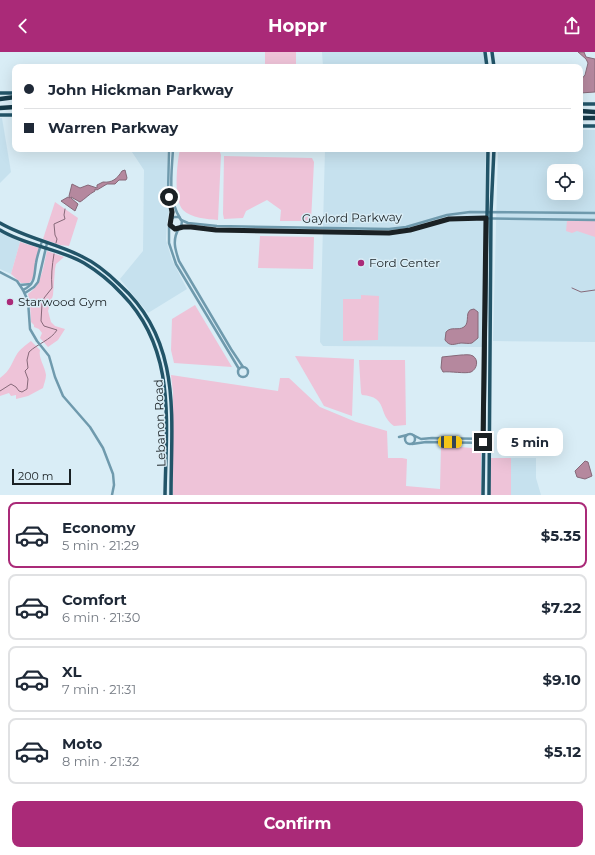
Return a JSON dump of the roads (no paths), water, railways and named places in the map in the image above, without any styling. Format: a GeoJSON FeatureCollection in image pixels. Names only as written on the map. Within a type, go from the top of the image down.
{"type":"FeatureCollection","features":[{"type":"Feature","properties":{"kind":"highway"},"geometry":{"type":"LineString","coordinates":[[0,99],[12,99]]}},
{"type":"Feature","properties":{"kind":"highway"},"geometry":{"type":"LineString","coordinates":[[0,108],[12,108]]}},
{"type":"Feature","properties":{"kind":"highway"},"geometry":{"type":"LineString","coordinates":[[583,111],[595,112]]}},
{"type":"Feature","properties":{"kind":"highway"},"geometry":{"type":"LineString","coordinates":[[583,118],[595,118]]}},
{"type":"Feature","properties":{"kind":"main road"},"geometry":{"type":"LineString","coordinates":[[485,52],[487,64]]}},
{"type":"Feature","properties":{"kind":"main road"},"geometry":{"type":"LineString","coordinates":[[492,52],[494,64]]}},
{"type":"Feature","properties":{"kind":"main road"},"geometry":{"type":"LineString","coordinates":[[0,93],[12,93]]}},
{"type":"Feature","properties":{"kind":"main road"},"geometry":{"type":"LineString","coordinates":[[583,104],[595,104]]}},
{"type":"Feature","properties":{"kind":"main road"},"geometry":{"type":"LineString","coordinates":[[0,115],[12,115]]}},
{"type":"Feature","properties":{"kind":"main road"},"geometry":{"type":"LineString","coordinates":[[583,126],[595,126]]}},
{"type":"Feature","properties":{"kind":"main road"},"geometry":{"type":"LineString","coordinates":[[489,495],[490,278],[494,152]]}},
{"type":"Feature","properties":{"kind":"main road"},"geometry":{"type":"LineString","coordinates":[[488,154],[490,172],[494,174]]}},
{"type":"Feature","properties":{"kind":"main road"},"geometry":{"type":"LineString","coordinates":[[483,495],[485,260],[488,154]]}},
{"type":"Feature","properties":{"kind":"main road","name":"Lebanon Road"},"geometry":{"type":"LineString","coordinates":[[0,223],[16,231],[81,256],[110,275],[120,284],[149,320],[159,340],[166,363],[171,393],[171,495]]}},
{"type":"Feature","properties":{"kind":"main road","name":"Lebanon Road"},"geometry":{"type":"LineString","coordinates":[[0,230],[12,236],[78,260],[101,274],[136,310],[153,340],[162,367],[166,403],[165,495]]}},
{"type":"Feature","properties":{"kind":"main road"},"geometry":{"type":"LineString","coordinates":[[78,260],[81,256]]}},
{"type":"Feature","properties":{"kind":"main road"},"geometry":{"type":"LineString","coordinates":[[485,260],[488,262],[488,272],[490,278]]}},
{"type":"Feature","properties":{"kind":"main road"},"geometry":{"type":"LineString","coordinates":[[116,288],[120,284]]}},
{"type":"Feature","properties":{"kind":"street"},"geometry":{"type":"LineString","coordinates":[[169,152],[168,195],[172,212],[168,231],[169,244],[176,264],[239,368],[238,373],[243,377],[248,374],[248,370],[243,367],[231,349],[180,261],[174,246],[175,238],[182,223],[173,203],[173,152]]}},
{"type":"Feature","properties":{"kind":"street","name":"Gaylord Parkway"},"geometry":{"type":"LineString","coordinates":[[180,228],[191,227],[250,231],[366,231],[410,226],[464,212],[595,213]]}},
{"type":"Feature","properties":{"kind":"street"},"geometry":{"type":"LineString","coordinates":[[565,213],[565,220]]}},
{"type":"Feature","properties":{"kind":"street"},"geometry":{"type":"LineString","coordinates":[[170,221],[175,217],[181,219]]}},
{"type":"Feature","properties":{"kind":"street","name":"Gaylord Parkway"},"geometry":{"type":"LineString","coordinates":[[181,219],[186,223],[211,228],[250,227],[384,233],[407,231],[442,220],[458,218],[595,220]]}},
{"type":"Feature","properties":{"kind":"street"},"geometry":{"type":"LineString","coordinates":[[170,221],[170,225],[173,228],[180,228]]}},
{"type":"Feature","properties":{"kind":"street"},"geometry":{"type":"LineString","coordinates":[[384,233],[394,229]]}},
{"type":"Feature","properties":{"kind":"street"},"geometry":{"type":"LineString","coordinates":[[23,290],[32,283],[35,276],[36,262],[42,241]]}},
{"type":"Feature","properties":{"kind":"street"},"geometry":{"type":"LineString","coordinates":[[25,293],[35,286],[39,277],[47,243]]}},
{"type":"Feature","properties":{"kind":"street"},"geometry":{"type":"LineString","coordinates":[[0,272],[17,281],[25,293],[28,301],[29,325],[37,341],[49,356],[55,378],[63,396],[93,431],[105,452],[113,474],[114,485],[112,495]]}},
{"type":"Feature","properties":{"kind":"street"},"geometry":{"type":"LineString","coordinates":[[35,276],[39,277]]}},
{"type":"Feature","properties":{"kind":"street"},"geometry":{"type":"LineString","coordinates":[[20,285],[32,283]]}},
{"type":"Feature","properties":{"kind":"street"},"geometry":{"type":"LineString","coordinates":[[32,283],[35,286]]}},
{"type":"Feature","properties":{"kind":"street"},"geometry":{"type":"LineString","coordinates":[[239,368],[243,367]]}},
{"type":"Feature","properties":{"kind":"street"},"geometry":{"type":"LineString","coordinates":[[435,440],[407,444],[399,438],[407,435],[413,435],[421,439],[490,441]]}},
{"type":"Feature","properties":{"kind":"street"},"geometry":{"type":"LineString","coordinates":[[407,435],[405,439],[407,444]]}},
{"type":"Feature","properties":{"kind":"street"},"geometry":{"type":"LineString","coordinates":[[412,444],[415,440],[413,435]]}},
{"type":"Feature","properties":{"kind":"waterway"},"geometry":{"type":"LineString","coordinates":[[56,243],[57,239],[54,224],[65,219],[65,209]]}},
{"type":"Feature","properties":{"kind":"waterway"},"geometry":{"type":"LineString","coordinates":[[0,391],[11,384],[22,392],[27,389],[28,379],[25,371],[28,368],[27,360],[29,352],[51,337],[57,330],[44,326],[41,321],[42,304],[44,298],[52,288],[54,254]]}},
{"type":"Feature","properties":{"kind":"waterway"},"geometry":{"type":"LineString","coordinates":[[572,288],[581,292],[595,290]]}},
{"type":"Feature","properties":{"kind":"place","name":"Ford Center"},"geometry":{"type":"Point","coordinates":[361,263]}},
{"type":"Feature","properties":{"kind":"place","name":"Starwood Gym"},"geometry":{"type":"Point","coordinates":[10,302]}}]}
